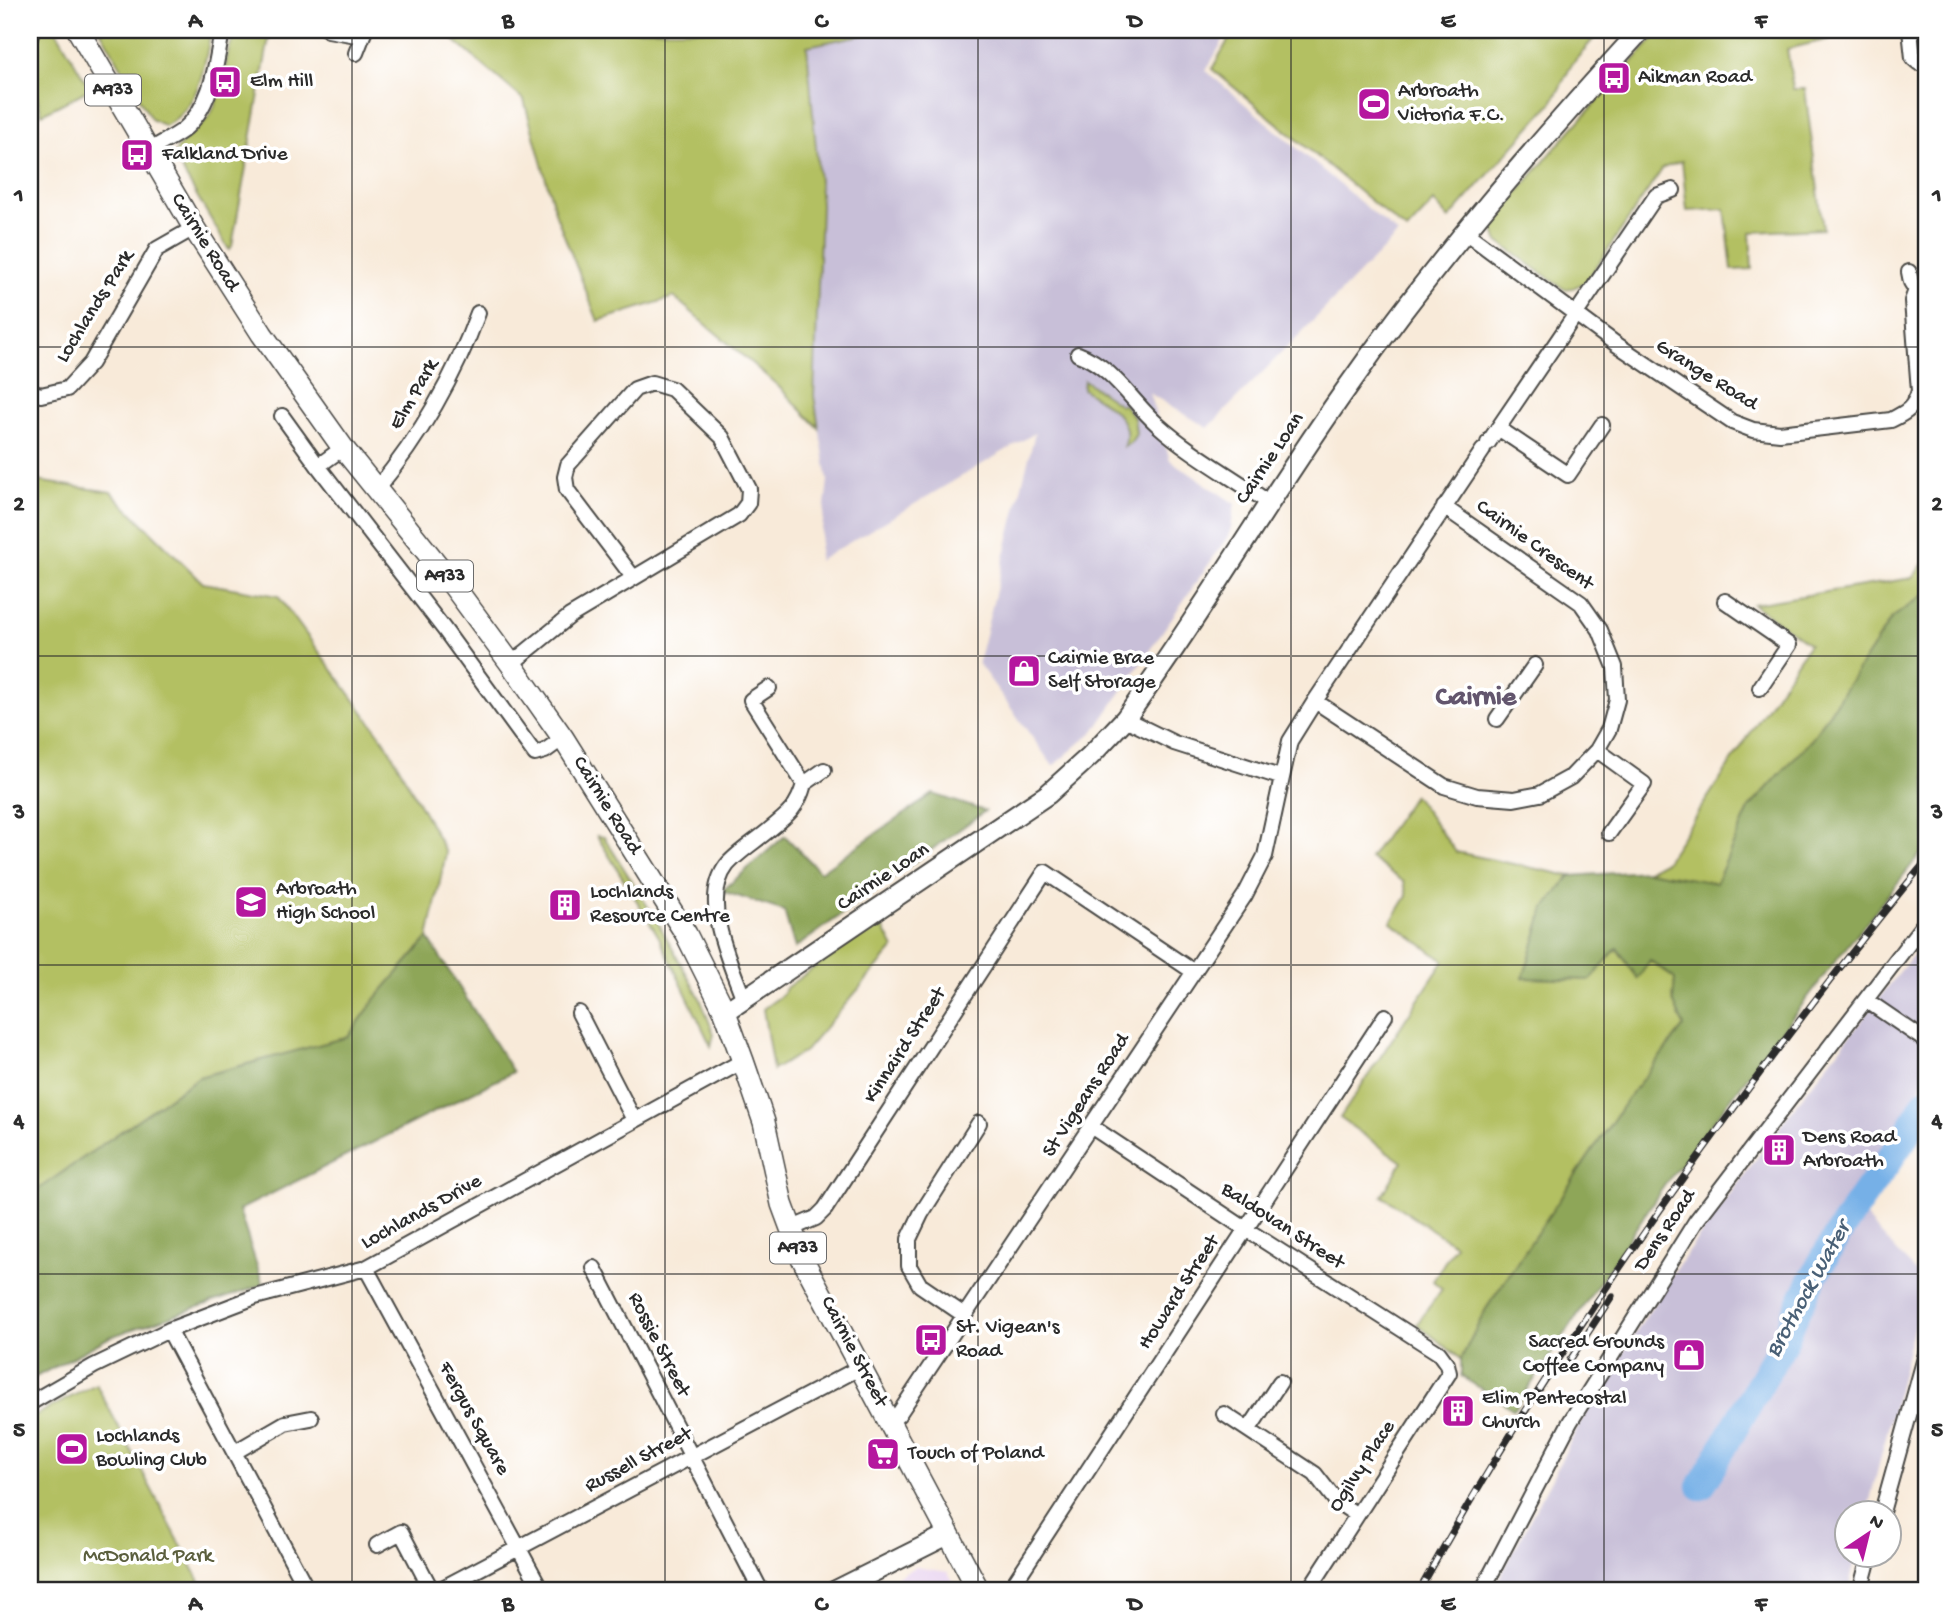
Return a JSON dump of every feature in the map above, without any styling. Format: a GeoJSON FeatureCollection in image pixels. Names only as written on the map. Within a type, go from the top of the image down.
{"type":"FeatureCollection","features":[{"type":"Feature","properties":{"kind":"main road","name":"Cairnie Road"},"geometry":{"type":"LineString","coordinates":[[78,30],[194,228],[262,334],[342,448],[447,578],[563,738],[686,934],[725,1012],[744,1061]]}},
{"type":"Feature","properties":{"kind":"main road","name":"Cairnie Street"},"geometry":{"type":"LineString","coordinates":[[744,1061],[764,1122],[774,1173],[790,1229],[802,1258],[979,1591]]}},
{"type":"Feature","properties":{"kind":"street"},"geometry":{"type":"LineString","coordinates":[[30,38],[32,30]]}},
{"type":"Feature","properties":{"kind":"street"},"geometry":{"type":"LineString","coordinates":[[149,151],[182,130],[197,115],[214,75],[222,30]]}},
{"type":"Feature","properties":{"kind":"street"},"geometry":{"type":"LineString","coordinates":[[328,30],[364,33],[356,53]]}},
{"type":"Feature","properties":{"kind":"street","name":"Cairnie Loan"},"geometry":{"type":"LineString","coordinates":[[725,1012],[1048,794],[1125,719],[1349,384],[1430,274],[1641,30]]}},
{"type":"Feature","properties":{"kind":"street"},"geometry":{"type":"LineString","coordinates":[[1910,30],[1913,58],[1919,63],[1926,62]]}},
{"type":"Feature","properties":{"kind":"street"},"geometry":{"type":"LineString","coordinates":[[1125,719],[1174,743],[1280,777],[1290,741],[1444,507],[1656,196],[1673,190]]}},
{"type":"Feature","properties":{"kind":"street","name":"Lochlands Park"},"geometry":{"type":"LineString","coordinates":[[30,392],[41,395],[67,389],[91,363],[156,249],[194,228]]}},
{"type":"Feature","properties":{"kind":"street","name":"Grange Road"},"geometry":{"type":"LineString","coordinates":[[1465,232],[1576,314],[1732,422],[1753,430],[1780,433],[1891,420],[1908,412],[1915,404],[1919,391],[1912,300],[1921,287]]}},
{"type":"Feature","properties":{"kind":"street"},"geometry":{"type":"LineString","coordinates":[[1909,272],[1911,282],[1921,287]]}},
{"type":"Feature","properties":{"kind":"street","name":"Elm Park"},"geometry":{"type":"LineString","coordinates":[[376,490],[403,457],[463,352],[478,313]]}},
{"type":"Feature","properties":{"kind":"street"},"geometry":{"type":"LineString","coordinates":[[1078,354],[1107,370],[1159,426],[1269,503]]}},
{"type":"Feature","properties":{"kind":"street"},"geometry":{"type":"LineString","coordinates":[[511,664],[570,616],[739,515],[748,503],[749,489],[722,437],[672,389],[652,383],[635,389],[568,465],[565,477],[567,490],[633,577]]}},
{"type":"Feature","properties":{"kind":"street","name":"Cairnie Road"},"geometry":{"type":"LineString","coordinates":[[282,416],[535,754],[545,751],[563,738]]}},
{"type":"Feature","properties":{"kind":"street"},"geometry":{"type":"LineString","coordinates":[[1498,428],[1568,475],[1602,425]]}},
{"type":"Feature","properties":{"kind":"street"},"geometry":{"type":"LineString","coordinates":[[318,466],[342,448]]}},
{"type":"Feature","properties":{"kind":"street","name":"Cairnie Crescent"},"geometry":{"type":"LineString","coordinates":[[1315,701],[1444,786],[1477,796],[1514,799],[1540,794],[1571,777],[1597,750],[1609,729],[1617,700],[1615,667],[1600,630],[1581,603],[1444,507]]}},
{"type":"Feature","properties":{"kind":"street"},"geometry":{"type":"LineString","coordinates":[[1725,601],[1788,645],[1760,688]]}},
{"type":"Feature","properties":{"kind":"street"},"geometry":{"type":"LineString","coordinates":[[1497,719],[1535,665]]}},
{"type":"Feature","properties":{"kind":"street"},"geometry":{"type":"LineString","coordinates":[[769,688],[751,701],[804,783]]}},
{"type":"Feature","properties":{"kind":"street"},"geometry":{"type":"LineString","coordinates":[[1597,750],[1644,784],[1609,833]]}},
{"type":"Feature","properties":{"kind":"street"},"geometry":{"type":"LineString","coordinates":[[744,1000],[718,925],[717,888],[727,865],[799,803],[804,783],[824,770]]}},
{"type":"Feature","properties":{"kind":"street","name":"St Vigeans Road"},"geometry":{"type":"LineString","coordinates":[[891,1421],[898,1415],[1092,1127],[1245,895],[1265,856],[1280,777]]}},
{"type":"Feature","properties":{"kind":"street","name":"Kinnaird Street"},"geometry":{"type":"LineString","coordinates":[[790,1229],[816,1218],[825,1209],[1045,872],[1194,972]]}},
{"type":"Feature","properties":{"kind":"street","name":"Dens Road"},"geometry":{"type":"LineString","coordinates":[[1482,1591],[1570,1423],[1689,1231],[1926,922]]}},
{"type":"Feature","properties":{"kind":"street"},"geometry":{"type":"LineString","coordinates":[[1866,1000],[1923,1039]]}},
{"type":"Feature","properties":{"kind":"street"},"geometry":{"type":"LineString","coordinates":[[579,1013],[634,1120]]}},
{"type":"Feature","properties":{"kind":"street","name":"Howard Street"},"geometry":{"type":"LineString","coordinates":[[1009,1591],[1385,1016]]}},
{"type":"Feature","properties":{"kind":"street","name":"Lochlands Drive"},"geometry":{"type":"LineString","coordinates":[[30,1403],[94,1366],[169,1330],[255,1297],[366,1268],[744,1061]]}},
{"type":"Feature","properties":{"kind":"street"},"geometry":{"type":"LineString","coordinates":[[964,1315],[920,1285],[909,1266],[909,1239],[979,1123]]}},
{"type":"Feature","properties":{"kind":"street","name":"Baldovan Street"},"geometry":{"type":"LineString","coordinates":[[1092,1127],[1439,1353],[1447,1364]]}},
{"type":"Feature","properties":{"kind":"street","name":"Fergus Square"},"geometry":{"type":"LineString","coordinates":[[366,1268],[542,1591]]}},
{"type":"Feature","properties":{"kind":"street","name":"Rossie Street"},"geometry":{"type":"LineString","coordinates":[[594,1268],[761,1591]]}},
{"type":"Feature","properties":{"kind":"street"},"geometry":{"type":"LineString","coordinates":[[169,1330],[308,1591]]}},
{"type":"Feature","properties":{"kind":"street"},"geometry":{"type":"LineString","coordinates":[[1886,1498],[1926,1354]]}},
{"type":"Feature","properties":{"kind":"street","name":"Ogilvy Place"},"geometry":{"type":"LineString","coordinates":[[1308,1591],[1449,1373],[1447,1364]]}},
{"type":"Feature","properties":{"kind":"street","name":"Russell Street"},"geometry":{"type":"LineString","coordinates":[[377,1545],[401,1532],[435,1591],[861,1367]]}},
{"type":"Feature","properties":{"kind":"street"},"geometry":{"type":"LineString","coordinates":[[1249,1429],[1280,1382]]}},
{"type":"Feature","properties":{"kind":"street"},"geometry":{"type":"LineString","coordinates":[[1224,1414],[1315,1474],[1336,1501],[1357,1515]]}},
{"type":"Feature","properties":{"kind":"street"},"geometry":{"type":"LineString","coordinates":[[235,1452],[285,1423],[311,1418]]}},
{"type":"Feature","properties":{"kind":"street"},"geometry":{"type":"LineString","coordinates":[[835,1591],[949,1534]]}},
{"type":"Feature","properties":{"kind":"street"},"geometry":{"type":"LineString","coordinates":[[1860,1591],[1866,1568]]}},
{"type":"Feature","properties":{"kind":"shaded area"},"geometry":{"type":"Polygon","coordinates":[[[886,30],[919,33],[924,30],[1229,30],[1206,71],[1398,234],[1208,428],[1149,393],[1170,460],[1235,504],[1231,528],[1095,730],[1053,766],[978,663],[1035,433],[818,561],[828,481],[814,396],[821,205],[806,46],[886,30]]]}},
{"type":"Feature","properties":{"kind":"shaded area"},"geometry":{"type":"Polygon","coordinates":[[[1926,938],[1926,1075],[1899,1131],[1857,1187],[1851,1201],[1925,1282],[1871,1498],[1834,1498],[1834,1568],[1853,1568],[1848,1591],[1493,1591],[1586,1412],[1679,1264],[1789,1114],[1926,938]]]}},
{"type":"Feature","properties":{"kind":"shaded area"},"geometry":{"type":"Polygon","coordinates":[[[915,1567],[948,1572],[958,1591],[872,1591],[915,1567]]]}},
{"type":"Feature","properties":{"kind":"green space"},"geometry":{"type":"Polygon","coordinates":[[[38,30],[56,30],[90,89],[42,114],[29,65],[30,51],[38,30]]]}},
{"type":"Feature","properties":{"kind":"green space"},"geometry":{"type":"Polygon","coordinates":[[[100,30],[211,30],[194,97],[177,118],[165,126],[151,119],[100,30]]]}},
{"type":"Feature","properties":{"kind":"green space"},"geometry":{"type":"Polygon","coordinates":[[[241,30],[270,32],[232,246],[229,250],[175,154],[213,110],[222,87],[231,43],[241,30]]]}},
{"type":"Feature","properties":{"kind":"green space"},"geometry":{"type":"Polygon","coordinates":[[[442,30],[886,30],[807,46],[821,205],[814,396],[819,428],[777,385],[674,297],[598,321],[556,215],[524,100],[442,30]]]}},
{"type":"Feature","properties":{"kind":"green space"},"geometry":{"type":"Polygon","coordinates":[[[1234,30],[1601,30],[1572,64],[1553,101],[1449,219],[1434,202],[1407,231],[1212,69],[1234,30]]]}},
{"type":"Feature","properties":{"kind":"green space"},"geometry":{"type":"Polygon","coordinates":[[[1661,30],[1829,30],[1830,39],[1787,49],[1793,89],[1805,89],[1823,229],[1750,232],[1752,269],[1732,270],[1725,209],[1687,211],[1682,161],[1663,168],[1586,282],[1564,289],[1497,241],[1492,223],[1661,30]]]}},
{"type":"Feature","properties":{"kind":"green space"},"geometry":{"type":"Polygon","coordinates":[[[1084,380],[1120,405],[1123,404],[1134,417],[1136,434],[1124,447],[1126,436],[1121,419],[1107,405],[1083,389],[1084,380]]]}},
{"type":"Feature","properties":{"kind":"green space","name":"Arbroath High School"},"geometry":{"type":"Polygon","coordinates":[[[30,480],[111,492],[203,583],[278,596],[386,743],[446,853],[428,938],[377,997],[348,1037],[199,1077],[30,1195],[30,480]]]}},
{"type":"Feature","properties":{"kind":"green space"},"geometry":{"type":"Polygon","coordinates":[[[1926,560],[1926,593],[1892,618],[1812,739],[1750,807],[1716,884],[1647,871],[1666,861],[1809,644],[1753,604],[1912,578],[1926,560]]]}},
{"type":"Feature","properties":{"kind":"green space"},"geometry":{"type":"Polygon","coordinates":[[[1926,593],[1926,847],[1664,1186],[1514,1410],[1461,1376],[1461,1359],[1486,1309],[1628,1098],[1684,1026],[1673,1001],[1675,979],[1650,960],[1638,979],[1617,948],[1590,980],[1523,978],[1545,908],[1570,876],[1647,871],[1716,883],[1750,807],[1812,739],[1892,618],[1926,593]]]}},
{"type":"Feature","properties":{"kind":"green space"},"geometry":{"type":"Polygon","coordinates":[[[933,794],[985,811],[795,948],[784,911],[722,891],[785,836],[820,872],[933,794]]]}},
{"type":"Feature","properties":{"kind":"green space"},"geometry":{"type":"Polygon","coordinates":[[[1414,795],[1456,852],[1570,876],[1545,908],[1524,978],[1616,948],[1638,978],[1649,960],[1675,979],[1673,1001],[1684,1026],[1628,1098],[1486,1309],[1461,1359],[1417,1324],[1442,1289],[1433,1281],[1455,1245],[1382,1196],[1402,1162],[1340,1118],[1444,961],[1391,922],[1407,896],[1404,882],[1370,858],[1414,795]]]}},
{"type":"Feature","properties":{"kind":"green space"},"geometry":{"type":"Polygon","coordinates":[[[597,836],[604,837],[657,921],[699,996],[714,1034],[711,1046],[659,937],[597,836]]]}},
{"type":"Feature","properties":{"kind":"green space"},"geometry":{"type":"Polygon","coordinates":[[[880,921],[894,948],[805,1051],[773,1070],[763,1009],[782,995],[787,987],[880,921]]]}},
{"type":"Feature","properties":{"kind":"green space"},"geometry":{"type":"Polygon","coordinates":[[[428,938],[513,1072],[239,1210],[263,1285],[110,1337],[30,1380],[30,1195],[199,1077],[348,1037],[377,997],[428,938]]]}},
{"type":"Feature","properties":{"kind":"green space","name":"McDonald Park"},"geometry":{"type":"Polygon","coordinates":[[[96,1384],[205,1591],[30,1591],[30,1418],[96,1384]]]}},
{"type":"Feature","properties":{"kind":"waterway","name":"Brothock Water"},"geometry":{"type":"LineString","coordinates":[[1701,1486],[1785,1340],[1805,1294],[1831,1247],[1926,1101]]}},
{"type":"Feature","properties":{"kind":"railway"},"geometry":{"type":"LineString","coordinates":[[1419,1591],[1491,1466],[1608,1284],[1804,1014],[1926,861]]}},
{"type":"Feature","properties":{"kind":"railway"},"geometry":{"type":"LineString","coordinates":[[1570,1360],[1612,1296]]}},
{"type":"Feature","properties":{"kind":"place","name":"Aikman Road"},"geometry":{"type":"Point","coordinates":[1614,78]}},
{"type":"Feature","properties":{"kind":"place","name":"Elm Hill"},"geometry":{"type":"Point","coordinates":[225,82]}},
{"type":"Feature","properties":{"kind":"place","name":"Arbroath Victoria F.C."},"geometry":{"type":"Point","coordinates":[1374,104]}},
{"type":"Feature","properties":{"kind":"place","name":"Falkland Drive"},"geometry":{"type":"Point","coordinates":[137,155]}},
{"type":"Feature","properties":{"kind":"place","name":"Cairnie Brae Self Storage"},"geometry":{"type":"Point","coordinates":[1024,671]}},
{"type":"Feature","properties":{"kind":"place","name":"Arbroath High School"},"geometry":{"type":"Point","coordinates":[251,902]}},
{"type":"Feature","properties":{"kind":"place","name":"Lochlands Resource Centre"},"geometry":{"type":"Point","coordinates":[565,905]}},
{"type":"Feature","properties":{"kind":"place","name":"Dens Road Arbroath"},"geometry":{"type":"Point","coordinates":[1779,1150]}},
{"type":"Feature","properties":{"kind":"place","name":"St. Vigean's Road"},"geometry":{"type":"Point","coordinates":[931,1340]}},
{"type":"Feature","properties":{"kind":"place","name":"Sacred Grounds Coffee Company"},"geometry":{"type":"Point","coordinates":[1689,1355]}},
{"type":"Feature","properties":{"kind":"place","name":"Elim Pentecostal Church"},"geometry":{"type":"Point","coordinates":[1458,1411]}},
{"type":"Feature","properties":{"kind":"place","name":"Lochlands Bowling Club"},"geometry":{"type":"Point","coordinates":[72,1449]}},
{"type":"Feature","properties":{"kind":"place","name":"Touch of Poland"},"geometry":{"type":"Point","coordinates":[883,1454]}},
{"type":"Feature","properties":{"kind":"district","name":"Cairnie"},"geometry":{"type":"Point","coordinates":[1476,698]}}]}
